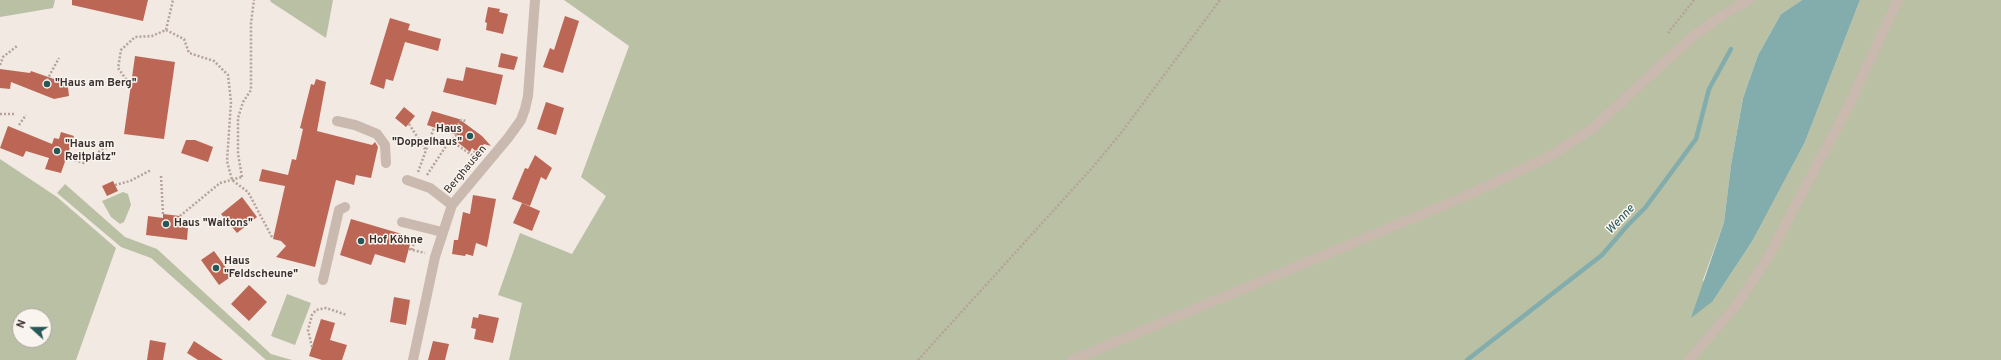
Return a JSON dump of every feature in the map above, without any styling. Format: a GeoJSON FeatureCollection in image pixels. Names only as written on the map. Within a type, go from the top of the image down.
{"type":"FeatureCollection","features":[{"type":"Feature","properties":{"kind":"street","name":"Berghausen"},"geometry":{"type":"LineString","coordinates":[[413,360],[435,257],[452,205],[508,138],[521,120],[525,109],[528,96],[535,0]]}},
{"type":"Feature","properties":{"kind":"street"},"geometry":{"type":"LineString","coordinates":[[1072,360],[1461,198],[1547,158],[1592,129],[1692,37],[1723,15],[1749,0]]}},
{"type":"Feature","properties":{"kind":"street"},"geometry":{"type":"LineString","coordinates":[[1689,360],[1736,306],[1767,259],[1848,107],[1898,0]]}},
{"type":"Feature","properties":{"kind":"street"},"geometry":{"type":"LineString","coordinates":[[337,121],[355,124],[376,134],[385,145],[386,163]]}},
{"type":"Feature","properties":{"kind":"street"},"geometry":{"type":"LineString","coordinates":[[415,182],[452,205]]}},
{"type":"Feature","properties":{"kind":"street"},"geometry":{"type":"LineString","coordinates":[[323,280],[340,210],[345,207]]}},
{"type":"Feature","properties":{"kind":"street"},"geometry":{"type":"LineString","coordinates":[[402,222],[442,232]]}},
{"type":"Feature","properties":{"kind":"path"},"geometry":{"type":"LineString","coordinates":[[166,30],[173,0]]}},
{"type":"Feature","properties":{"kind":"path"},"geometry":{"type":"LineString","coordinates":[[180,216],[220,183],[242,178],[238,154],[238,118],[243,102],[251,90],[251,23],[254,0]]}},
{"type":"Feature","properties":{"kind":"path"},"geometry":{"type":"LineString","coordinates":[[918,360],[1097,162],[1220,0]]}},
{"type":"Feature","properties":{"kind":"path"},"geometry":{"type":"LineString","coordinates":[[1668,33],[1694,0]]}},
{"type":"Feature","properties":{"kind":"path"},"geometry":{"type":"LineString","coordinates":[[131,86],[118,68],[121,50],[135,37],[152,36],[166,30],[184,39],[189,52],[214,61],[228,75],[231,102],[227,161],[232,180],[248,192],[273,239]]}},
{"type":"Feature","properties":{"kind":"path"},"geometry":{"type":"LineString","coordinates":[[0,65],[3,57],[17,46]]}},
{"type":"Feature","properties":{"kind":"path"},"geometry":{"type":"LineString","coordinates":[[47,80],[59,58]]}},
{"type":"Feature","properties":{"kind":"path"},"geometry":{"type":"LineString","coordinates":[[0,114],[15,114]]}},
{"type":"Feature","properties":{"kind":"path"},"geometry":{"type":"LineString","coordinates":[[20,125],[26,115]]}},
{"type":"Feature","properties":{"kind":"path"},"geometry":{"type":"LineString","coordinates":[[415,182],[430,168],[457,135],[456,127],[461,120],[467,121]]}},
{"type":"Feature","properties":{"kind":"path"},"geometry":{"type":"LineString","coordinates":[[409,124],[426,150]]}},
{"type":"Feature","properties":{"kind":"path"},"geometry":{"type":"LineString","coordinates":[[415,182],[434,128]]}},
{"type":"Feature","properties":{"kind":"path"},"geometry":{"type":"LineString","coordinates":[[451,141],[472,155],[476,150]]}},
{"type":"Feature","properties":{"kind":"path"},"geometry":{"type":"LineString","coordinates":[[67,158],[84,163],[89,161],[101,150],[112,146]]}},
{"type":"Feature","properties":{"kind":"path"},"geometry":{"type":"LineString","coordinates":[[115,185],[130,181],[151,170]]}},
{"type":"Feature","properties":{"kind":"path"},"geometry":{"type":"LineString","coordinates":[[161,176],[164,214]]}},
{"type":"Feature","properties":{"kind":"path"},"geometry":{"type":"LineString","coordinates":[[409,250],[435,257]]}},
{"type":"Feature","properties":{"kind":"path"},"geometry":{"type":"LineString","coordinates":[[312,347],[308,330],[312,315],[316,310],[326,308],[347,315]]}},
{"type":"Feature","properties":{"kind":"green space"},"geometry":{"type":"Polygon","coordinates":[[[0,0],[55,0],[53,8],[0,17],[0,0]]]}},
{"type":"Feature","properties":{"kind":"green space"},"geometry":{"type":"Polygon","coordinates":[[[270,0],[333,0],[326,38],[271,2],[270,0]]]}},
{"type":"Feature","properties":{"kind":"green space"},"geometry":{"type":"Polygon","coordinates":[[[564,0],[1802,0],[1781,14],[1758,55],[1743,98],[1731,165],[1724,222],[1703,280],[1713,301],[1753,240],[1805,142],[1860,0],[2001,0],[2001,360],[509,360],[522,303],[498,295],[520,233],[572,254],[606,196],[581,177],[629,46],[564,0]]]}},
{"type":"Feature","properties":{"kind":"green space"},"geometry":{"type":"Polygon","coordinates":[[[0,159],[57,197],[116,248],[76,360],[0,360],[0,159]]]}},
{"type":"Feature","properties":{"kind":"green space"},"geometry":{"type":"Polygon","coordinates":[[[65,184],[125,237],[157,249],[271,354],[292,360],[266,360],[151,258],[121,247],[57,193],[65,184]]]}},
{"type":"Feature","properties":{"kind":"green space"},"geometry":{"type":"Polygon","coordinates":[[[123,192],[128,194],[131,205],[124,222],[120,224],[111,217],[102,201],[123,192]]]}},
{"type":"Feature","properties":{"kind":"green space"},"geometry":{"type":"Polygon","coordinates":[[[287,294],[311,303],[295,345],[271,336],[287,294]]]}},
{"type":"Feature","properties":{"kind":"water"},"geometry":{"type":"Polygon","coordinates":[[[1802,0],[1860,0],[1805,142],[1753,240],[1713,301],[1691,318],[1724,222],[1731,165],[1743,98],[1758,55],[1781,14],[1802,0]]]}},
{"type":"Feature","properties":{"kind":"building"},"geometry":{"type":"Polygon","coordinates":[[[72,0],[148,0],[143,21],[72,5],[72,0]]]}},
{"type":"Feature","properties":{"kind":"building"},"geometry":{"type":"Polygon","coordinates":[[[488,7],[500,9],[499,12],[508,14],[503,34],[486,30],[487,23],[485,22],[488,7]]]}},
{"type":"Feature","properties":{"kind":"building"},"geometry":{"type":"Polygon","coordinates":[[[565,16],[579,21],[563,73],[543,67],[550,48],[554,50],[565,16]]]}},
{"type":"Feature","properties":{"kind":"building"},"geometry":{"type":"Polygon","coordinates":[[[390,18],[410,24],[408,30],[441,39],[438,51],[405,42],[393,81],[386,79],[384,89],[370,84],[390,18]]]}},
{"type":"Feature","properties":{"kind":"building"},"geometry":{"type":"Polygon","coordinates":[[[501,53],[518,57],[514,70],[498,67],[501,53]]]}},
{"type":"Feature","properties":{"kind":"building"},"geometry":{"type":"Polygon","coordinates":[[[135,56],[175,62],[164,139],[124,134],[135,56]]]}},
{"type":"Feature","properties":{"kind":"building"},"geometry":{"type":"Polygon","coordinates":[[[466,67],[503,75],[496,105],[443,92],[447,78],[463,81],[466,67]]]}},
{"type":"Feature","properties":{"kind":"building"},"geometry":{"type":"Polygon","coordinates":[[[0,69],[30,73],[31,71],[54,79],[67,78],[69,96],[54,99],[11,82],[10,89],[0,88],[0,69]]]}},
{"type":"Feature","properties":{"kind":"building"},"geometry":{"type":"Polygon","coordinates":[[[316,79],[326,82],[317,131],[372,145],[375,142],[378,147],[371,178],[356,175],[354,185],[336,180],[315,267],[276,257],[286,246],[281,241],[273,239],[285,186],[259,181],[262,169],[288,175],[292,159],[296,160],[303,129],[300,128],[311,84],[314,85],[316,79]]]}},
{"type":"Feature","properties":{"kind":"building"},"geometry":{"type":"Polygon","coordinates":[[[546,102],[564,108],[556,135],[537,129],[546,102]]]}},
{"type":"Feature","properties":{"kind":"building"},"geometry":{"type":"Polygon","coordinates":[[[404,107],[415,116],[406,127],[395,118],[404,107]]]}},
{"type":"Feature","properties":{"kind":"building"},"geometry":{"type":"Polygon","coordinates":[[[432,111],[459,119],[482,136],[491,146],[484,144],[477,152],[472,148],[470,152],[456,141],[460,136],[427,125],[432,111]]]}},
{"type":"Feature","properties":{"kind":"building"},"geometry":{"type":"Polygon","coordinates":[[[8,126],[52,144],[54,138],[59,139],[61,132],[74,136],[61,173],[45,169],[49,158],[26,151],[23,157],[0,148],[8,126]]]}},
{"type":"Feature","properties":{"kind":"building"},"geometry":{"type":"Polygon","coordinates":[[[186,140],[195,140],[213,147],[208,162],[181,153],[186,140]]]}},
{"type":"Feature","properties":{"kind":"building"},"geometry":{"type":"Polygon","coordinates":[[[535,155],[552,168],[546,180],[541,177],[530,206],[512,199],[525,168],[528,169],[535,155]]]}},
{"type":"Feature","properties":{"kind":"building"},"geometry":{"type":"Polygon","coordinates":[[[113,181],[118,191],[107,196],[102,186],[113,181]]]}},
{"type":"Feature","properties":{"kind":"building"},"geometry":{"type":"Polygon","coordinates":[[[473,195],[496,199],[487,247],[476,243],[473,256],[466,254],[465,256],[452,254],[454,240],[458,240],[463,212],[470,214],[473,195]]]}},
{"type":"Feature","properties":{"kind":"building"},"geometry":{"type":"Polygon","coordinates":[[[242,197],[257,217],[237,233],[221,214],[242,197]]]}},
{"type":"Feature","properties":{"kind":"building"},"geometry":{"type":"Polygon","coordinates":[[[522,203],[540,211],[532,231],[513,223],[522,203]]]}},
{"type":"Feature","properties":{"kind":"building","name":"Haus \"Waltons\""},"geometry":{"type":"Polygon","coordinates":[[[163,214],[180,216],[180,220],[186,221],[185,228],[188,228],[187,240],[146,235],[148,216],[163,218],[163,214]]]}},
{"type":"Feature","properties":{"kind":"building"},"geometry":{"type":"Polygon","coordinates":[[[351,219],[412,237],[405,263],[375,254],[371,265],[340,255],[351,219]]]}},
{"type":"Feature","properties":{"kind":"building","name":"Haus \"Feldscheune\""},"geometry":{"type":"Polygon","coordinates":[[[214,251],[232,276],[219,285],[201,260],[214,251]]]}},
{"type":"Feature","properties":{"kind":"building"},"geometry":{"type":"Polygon","coordinates":[[[249,285],[267,302],[249,321],[231,304],[249,285]]]}},
{"type":"Feature","properties":{"kind":"building"},"geometry":{"type":"Polygon","coordinates":[[[394,297],[410,300],[406,325],[390,322],[394,297]]]}},
{"type":"Feature","properties":{"kind":"building"},"geometry":{"type":"Polygon","coordinates":[[[479,314],[499,318],[493,343],[474,339],[476,329],[471,328],[473,317],[478,318],[479,314]]]}},
{"type":"Feature","properties":{"kind":"building"},"geometry":{"type":"Polygon","coordinates":[[[321,319],[335,323],[330,340],[347,345],[342,360],[322,360],[309,356],[321,319]]]}},
{"type":"Feature","properties":{"kind":"building"},"geometry":{"type":"Polygon","coordinates":[[[150,340],[166,343],[163,360],[147,360],[150,340]]]}},
{"type":"Feature","properties":{"kind":"building"},"geometry":{"type":"Polygon","coordinates":[[[194,341],[223,360],[198,360],[187,353],[194,341]]]}},
{"type":"Feature","properties":{"kind":"building"},"geometry":{"type":"Polygon","coordinates":[[[433,341],[449,344],[445,360],[428,360],[433,341]]]}},
{"type":"Feature","properties":{"kind":"waterway","name":"Wenne"},"geometry":{"type":"LineString","coordinates":[[1467,360],[1602,255],[1645,208],[1696,139],[1709,89],[1731,49]]}},
{"type":"Feature","properties":{"kind":"place","name":"\"Haus am Berg\""},"geometry":{"type":"Point","coordinates":[47,84]}},
{"type":"Feature","properties":{"kind":"place","name":"Haus \"Doppelhaus\""},"geometry":{"type":"Point","coordinates":[470,136]}},
{"type":"Feature","properties":{"kind":"place","name":"\"Haus am Reitplatz\""},"geometry":{"type":"Point","coordinates":[57,151]}},
{"type":"Feature","properties":{"kind":"place","name":"Haus \"Waltons\""},"geometry":{"type":"Point","coordinates":[166,224]}},
{"type":"Feature","properties":{"kind":"place","name":"Hof Köhne"},"geometry":{"type":"Point","coordinates":[361,241]}},
{"type":"Feature","properties":{"kind":"place","name":"Haus \"Feldscheune\""},"geometry":{"type":"Point","coordinates":[216,268]}}]}
